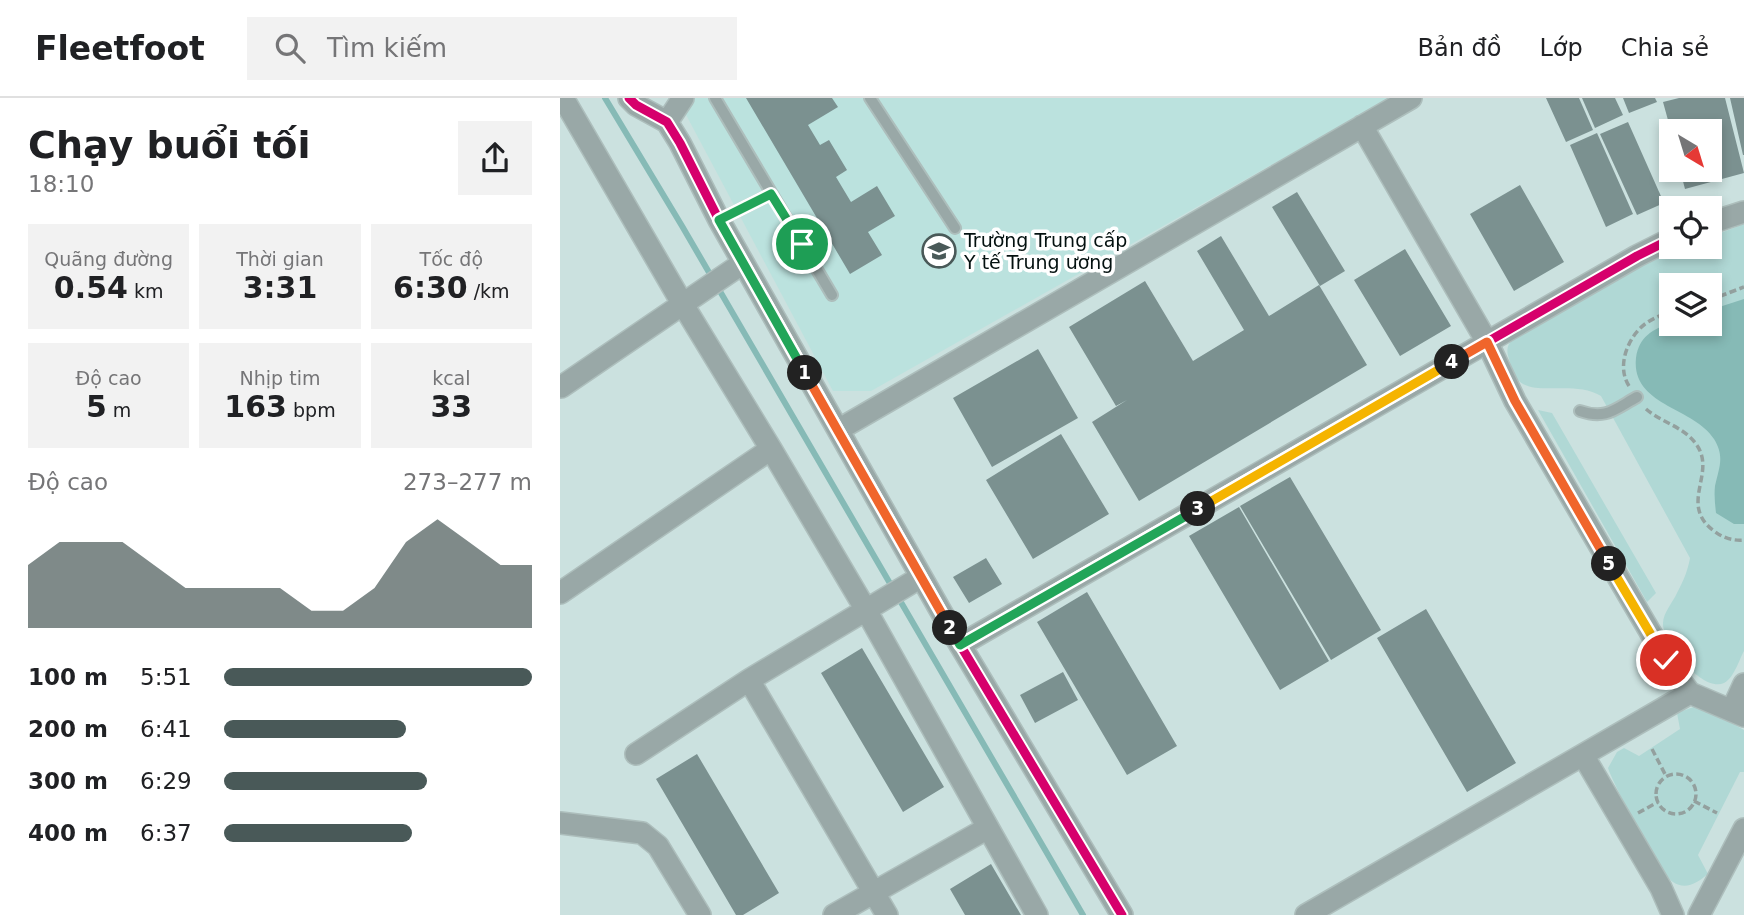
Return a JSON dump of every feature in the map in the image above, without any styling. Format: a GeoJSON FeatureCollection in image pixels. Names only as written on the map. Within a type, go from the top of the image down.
{"type":"FeatureCollection","features":[{"type":"Feature","properties":{"kind":"street"},"geometry":{"type":"LineString","coordinates":[[563,98],[689,298],[771,449],[869,608],[986,828],[1037,915]]}},
{"type":"Feature","properties":{"kind":"street"},"geometry":{"type":"LineString","coordinates":[[629,98],[636,106],[667,122],[719,220],[737,267],[838,430],[915,581],[960,645],[1122,915]]}},
{"type":"Feature","properties":{"kind":"street"},"geometry":{"type":"LineString","coordinates":[[667,122],[683,98]]}},
{"type":"Feature","properties":{"kind":"street"},"geometry":{"type":"LineString","coordinates":[[838,430],[1411,98]]}},
{"type":"Feature","properties":{"kind":"street"},"geometry":{"type":"LineString","coordinates":[[1362,126],[1487,342],[1515,401],[1673,671],[1690,693],[1738,713],[1744,684]]}},
{"type":"Feature","properties":{"kind":"street"},"geometry":{"type":"LineString","coordinates":[[1722,219],[1744,212]]}},
{"type":"Feature","properties":{"kind":"street"},"geometry":{"type":"LineString","coordinates":[[960,645],[1659,245]]}},
{"type":"Feature","properties":{"kind":"street"},"geometry":{"type":"LineString","coordinates":[[560,387],[737,267]]}},
{"type":"Feature","properties":{"kind":"street"},"geometry":{"type":"LineString","coordinates":[[560,593],[771,449]]}},
{"type":"Feature","properties":{"kind":"street"},"geometry":{"type":"LineString","coordinates":[[636,754],[749,680],[915,581]]}},
{"type":"Feature","properties":{"kind":"street"},"geometry":{"type":"LineString","coordinates":[[749,680],[887,915]]}},
{"type":"Feature","properties":{"kind":"street"},"geometry":{"type":"LineString","coordinates":[[1306,915],[1690,693]]}},
{"type":"Feature","properties":{"kind":"street"},"geometry":{"type":"LineString","coordinates":[[1583,755],[1661,888],[1673,915]]}},
{"type":"Feature","properties":{"kind":"street"},"geometry":{"type":"LineString","coordinates":[[560,822],[642,833],[658,846],[700,915]]}},
{"type":"Feature","properties":{"kind":"street"},"geometry":{"type":"LineString","coordinates":[[834,915],[986,828]]}},
{"type":"Feature","properties":{"kind":"street"},"geometry":{"type":"LineString","coordinates":[[1699,915],[1744,829]]}},
{"type":"Feature","properties":{"kind":"lane"},"geometry":{"type":"LineString","coordinates":[[715,98],[832,295]]}},
{"type":"Feature","properties":{"kind":"lane"},"geometry":{"type":"LineString","coordinates":[[870,98],[955,228]]}},
{"type":"Feature","properties":{"kind":"lane"},"geometry":{"type":"LineString","coordinates":[[719,220],[771,194]]}},
{"type":"Feature","properties":{"kind":"lane"},"geometry":{"type":"LineString","coordinates":[[1580,411],[1591,415],[1605,415],[1637,397]]}},
{"type":"Feature","properties":{"kind":"path"},"geometry":{"type":"LineString","coordinates":[[1722,296],[1744,288]]}},
{"type":"Feature","properties":{"kind":"path"},"geometry":{"type":"LineString","coordinates":[[1659,317],[1643,325],[1626,349],[1623,369],[1625,380],[1652,414],[1682,430],[1697,446],[1703,458],[1697,505],[1702,519],[1716,533],[1734,540],[1744,540]]}},
{"type":"Feature","properties":{"kind":"path"},"geometry":{"type":"LineString","coordinates":[[1652,750],[1666,776]]}},
{"type":"Feature","properties":{"kind":"path"},"geometry":{"type":"LineString","coordinates":[[1680,774],[1690,780],[1695,792],[1694,801],[1686,810],[1668,812],[1658,802],[1657,788],[1666,776],[1680,774]]}},
{"type":"Feature","properties":{"kind":"path"},"geometry":{"type":"LineString","coordinates":[[1694,801],[1717,813]]}},
{"type":"Feature","properties":{"kind":"path"},"geometry":{"type":"LineString","coordinates":[[1634,815],[1658,802]]}},
{"type":"Feature","properties":{"kind":"shaded area","name":"Trường Trung cấp Y tế Trung ương"},"geometry":{"type":"Polygon","coordinates":[[[689,98],[1390,98],[871,391],[833,391],[684,111],[689,98]]]}},
{"type":"Feature","properties":{"kind":"shaded area"},"geometry":{"type":"Polygon","coordinates":[[[1744,224],[1744,651],[1731,677],[1724,683],[1715,684],[1695,673],[1676,653],[1664,631],[1665,615],[1683,580],[1690,558],[1601,396],[1578,389],[1543,388],[1524,384],[1514,375],[1508,356],[1508,346],[1513,339],[1638,267],[1659,259],[1722,259],[1722,232],[1744,224]]]}},
{"type":"Feature","properties":{"kind":"shaded area"},"geometry":{"type":"Polygon","coordinates":[[[1744,299],[1744,524],[1734,524],[1716,513],[1715,489],[1720,457],[1714,439],[1705,428],[1653,396],[1643,386],[1637,374],[1638,350],[1648,335],[1659,328],[1659,336],[1722,336],[1722,306],[1744,299]]]}},
{"type":"Feature","properties":{"kind":"shaded area"},"geometry":{"type":"Polygon","coordinates":[[[1538,410],[1552,413],[1656,593],[1647,602],[1538,410]]]}},
{"type":"Feature","properties":{"kind":"shaded area"},"geometry":{"type":"Polygon","coordinates":[[[1699,705],[1744,730],[1744,772],[1740,772],[1698,855],[1708,874],[1683,886],[1673,882],[1658,863],[1608,768],[1617,752],[1624,748],[1639,756],[1680,729],[1677,713],[1699,705]]]}},
{"type":"Feature","properties":{"kind":"building"},"geometry":{"type":"Polygon","coordinates":[[[746,98],[832,98],[838,107],[808,125],[820,145],[829,140],[847,170],[836,177],[851,202],[877,186],[895,216],[868,232],[882,255],[850,274],[746,98]]]}},
{"type":"Feature","properties":{"kind":"building"},"geometry":{"type":"Polygon","coordinates":[[[1546,98],[1579,98],[1593,130],[1566,142],[1546,98]]]}},
{"type":"Feature","properties":{"kind":"building"},"geometry":{"type":"Polygon","coordinates":[[[1582,98],[1615,98],[1623,115],[1595,128],[1582,98]]]}},
{"type":"Feature","properties":{"kind":"building"},"geometry":{"type":"Polygon","coordinates":[[[1623,98],[1655,98],[1657,102],[1629,113],[1623,98]]]}},
{"type":"Feature","properties":{"kind":"building"},"geometry":{"type":"Polygon","coordinates":[[[1679,98],[1725,98],[1744,173],[1722,179],[1722,119],[1668,119],[1663,102],[1679,98]]]}},
{"type":"Feature","properties":{"kind":"building"},"geometry":{"type":"Polygon","coordinates":[[[1730,98],[1744,98],[1744,155],[1743,155],[1730,98]]]}},
{"type":"Feature","properties":{"kind":"building"},"geometry":{"type":"Polygon","coordinates":[[[1628,122],[1661,196],[1659,205],[1637,215],[1600,134],[1628,122]]]}},
{"type":"Feature","properties":{"kind":"building"},"geometry":{"type":"Polygon","coordinates":[[[1597,133],[1633,214],[1606,227],[1570,145],[1597,133]]]}},
{"type":"Feature","properties":{"kind":"building"},"geometry":{"type":"Polygon","coordinates":[[[1683,182],[1711,182],[1685,189],[1683,182]]]}},
{"type":"Feature","properties":{"kind":"building"},"geometry":{"type":"Polygon","coordinates":[[[1520,185],[1564,262],[1514,291],[1470,214],[1520,185]]]}},
{"type":"Feature","properties":{"kind":"building"},"geometry":{"type":"Polygon","coordinates":[[[1297,192],[1345,271],[1320,286],[1272,207],[1297,192]]]}},
{"type":"Feature","properties":{"kind":"building"},"geometry":{"type":"Polygon","coordinates":[[[1221,236],[1269,316],[1319,285],[1367,365],[1139,501],[1092,422],[1127,400],[1116,406],[1069,327],[1145,281],[1193,361],[1244,330],[1197,251],[1221,236]]]}},
{"type":"Feature","properties":{"kind":"building"},"geometry":{"type":"Polygon","coordinates":[[[1405,249],[1451,326],[1400,356],[1354,280],[1405,249]]]}},
{"type":"Feature","properties":{"kind":"building"},"geometry":{"type":"Polygon","coordinates":[[[1038,349],[1078,418],[992,467],[953,398],[1038,349]]]}},
{"type":"Feature","properties":{"kind":"building"},"geometry":{"type":"Polygon","coordinates":[[[1061,434],[1109,514],[1033,559],[986,480],[1061,434]]]}},
{"type":"Feature","properties":{"kind":"building"},"geometry":{"type":"Polygon","coordinates":[[[1290,477],[1381,630],[1331,660],[1240,506],[1290,477]]]}},
{"type":"Feature","properties":{"kind":"building"},"geometry":{"type":"Polygon","coordinates":[[[1239,507],[1329,661],[1280,690],[1189,536],[1239,507]]]}},
{"type":"Feature","properties":{"kind":"building"},"geometry":{"type":"Polygon","coordinates":[[[986,558],[1002,584],[969,603],[953,577],[986,558]]]}},
{"type":"Feature","properties":{"kind":"building"},"geometry":{"type":"Polygon","coordinates":[[[1087,592],[1177,746],[1127,775],[1037,622],[1087,592]]]}},
{"type":"Feature","properties":{"kind":"building"},"geometry":{"type":"Polygon","coordinates":[[[1426,609],[1516,763],[1467,792],[1377,638],[1426,609]]]}},
{"type":"Feature","properties":{"kind":"building"},"geometry":{"type":"Polygon","coordinates":[[[862,648],[944,787],[903,812],[821,673],[862,648]]]}},
{"type":"Feature","properties":{"kind":"building"},"geometry":{"type":"Polygon","coordinates":[[[1063,672],[1078,700],[1035,723],[1020,695],[1063,672]]]}},
{"type":"Feature","properties":{"kind":"building"},"geometry":{"type":"Polygon","coordinates":[[[697,754],[779,893],[743,915],[736,915],[656,779],[697,754]]]}},
{"type":"Feature","properties":{"kind":"building"},"geometry":{"type":"Polygon","coordinates":[[[991,864],[1021,915],[965,915],[950,889],[991,864]]]}},
{"type":"Feature","properties":{"kind":"waterway"},"geometry":{"type":"LineString","coordinates":[[605,98],[1083,915]]}},
{"type":"Feature","properties":{"kind":"cycle path"},"geometry":{"type":"LineString","coordinates":[[629,98],[636,105],[667,122],[680,143],[719,220],[956,638],[1122,915]]}},
{"type":"Feature","properties":{"kind":"cycle path"},"geometry":{"type":"LineString","coordinates":[[960,645],[1659,245]]}},
{"type":"Feature","properties":{"kind":"place","name":"Trường Trung cấp Y tế Trung ương"},"geometry":{"type":"Point","coordinates":[939,251]}},
{"type":"Feature","properties":{"kind":"route"},"geometry":{"type":"LineString","coordinates":[[802,244],[771,194],[719,220],[960,645],[1487,342],[1515,401],[1666,660]]}}]}
